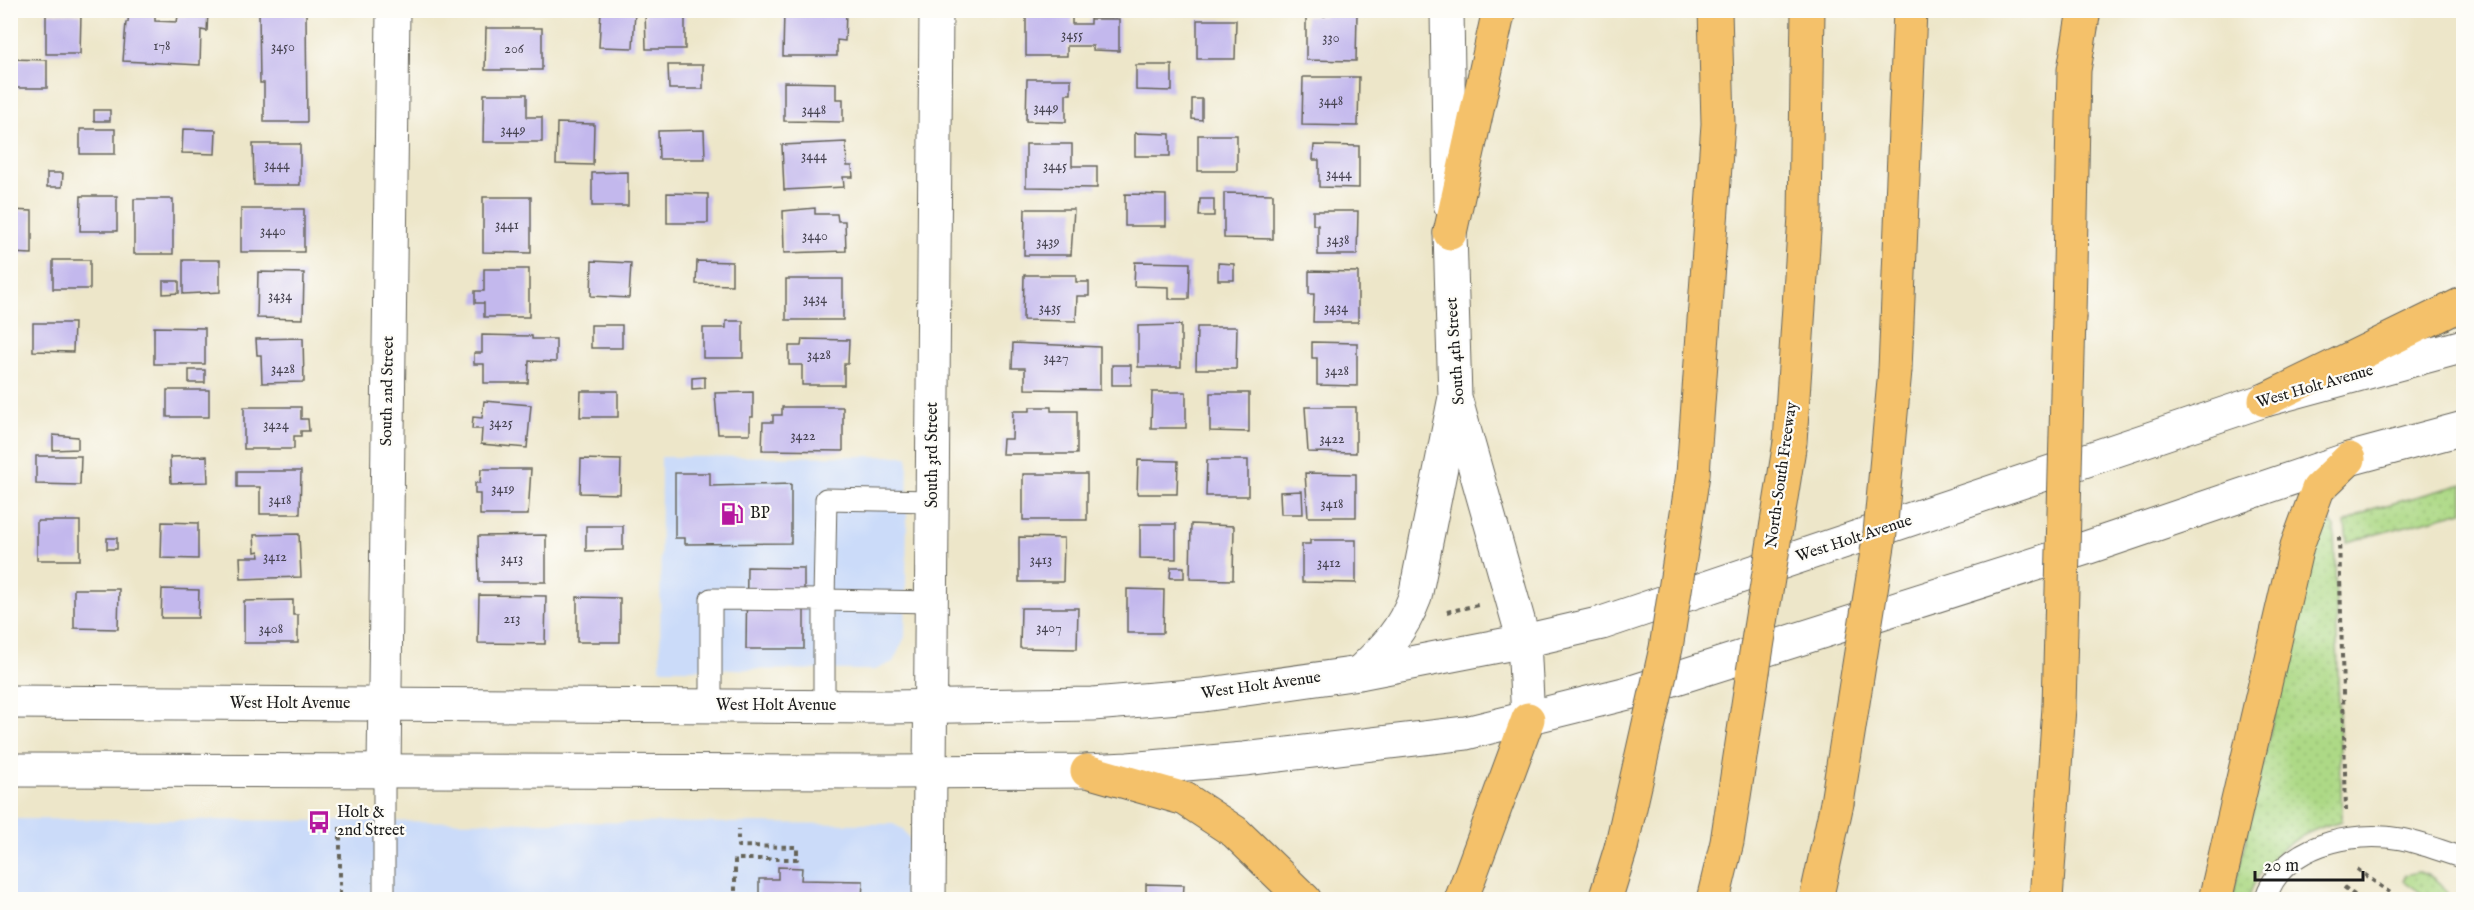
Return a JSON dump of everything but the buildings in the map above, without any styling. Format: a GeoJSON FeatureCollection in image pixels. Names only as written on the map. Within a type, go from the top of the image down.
{"type":"FeatureCollection","features":[{"type":"Feature","properties":{"kind":"highway"},"geometry":{"type":"LineString","coordinates":[[1450,233],[1499,10]]}},
{"type":"Feature","properties":{"kind":"highway"},"geometry":{"type":"LineString","coordinates":[[1605,900],[1621,848],[1666,648],[1692,474],[1718,124],[1715,10]]}},
{"type":"Feature","properties":{"kind":"highway","name":"North-South Freeway"},"geometry":{"type":"LineString","coordinates":[[1713,900],[1727,842],[1790,442],[1805,216],[1808,10]]}},
{"type":"Feature","properties":{"kind":"highway"},"geometry":{"type":"LineString","coordinates":[[1816,900],[1837,803],[1880,533],[1895,370],[1910,10]]}},
{"type":"Feature","properties":{"kind":"highway"},"geometry":{"type":"LineString","coordinates":[[2046,900],[2059,707],[2074,70],[2084,10]]}},
{"type":"Feature","properties":{"kind":"highway"},"geometry":{"type":"LineString","coordinates":[[2265,400],[2463,303]]}},
{"type":"Feature","properties":{"kind":"highway"},"geometry":{"type":"LineString","coordinates":[[2215,900],[2297,546],[2318,489],[2349,459]]}},
{"type":"Feature","properties":{"kind":"highway"},"geometry":{"type":"LineString","coordinates":[[1461,900],[1527,719]]}},
{"type":"Feature","properties":{"kind":"highway"},"geometry":{"type":"LineString","coordinates":[[1087,771],[1185,799],[1235,832],[1305,900]]}},
{"type":"Feature","properties":{"kind":"street","name":"South 2nd Street"},"geometry":{"type":"LineString","coordinates":[[384,771],[393,10]]}},
{"type":"Feature","properties":{"kind":"street","name":"South 3rd Street"},"geometry":{"type":"LineString","coordinates":[[928,900],[936,10]]}},
{"type":"Feature","properties":{"kind":"street","name":"South 4th Street"},"geometry":{"type":"LineString","coordinates":[[1448,10],[1450,233],[1455,397],[1524,642],[1527,719]]}},
{"type":"Feature","properties":{"kind":"street","name":"West Holt Avenue"},"geometry":{"type":"LineString","coordinates":[[10,702],[930,707],[1093,704],[1203,695],[1359,673],[1524,642],[1602,623],[2265,400],[2463,346]]}},
{"type":"Feature","properties":{"kind":"street"},"geometry":{"type":"LineString","coordinates":[[1359,673],[1391,643],[1409,614],[1415,597],[1455,397]]}},
{"type":"Feature","properties":{"kind":"street"},"geometry":{"type":"LineString","coordinates":[[10,770],[1087,771],[1291,753],[1466,733],[1632,692],[2075,551],[2349,459],[2463,428]]}},
{"type":"Feature","properties":{"kind":"lane"},"geometry":{"type":"LineString","coordinates":[[824,706],[826,499],[933,501]]}},
{"type":"Feature","properties":{"kind":"lane"},"geometry":{"type":"LineString","coordinates":[[711,706],[711,599],[932,602]]}},
{"type":"Feature","properties":{"kind":"lane"},"geometry":{"type":"LineString","coordinates":[[384,771],[384,900]]}},
{"type":"Feature","properties":{"kind":"lane"},"geometry":{"type":"LineString","coordinates":[[2265,900],[2284,866],[2315,847],[2339,839],[2401,839],[2463,858]]}},
{"type":"Feature","properties":{"kind":"path"},"geometry":{"type":"LineString","coordinates":[[2339,533],[2346,821]]}},
{"type":"Feature","properties":{"kind":"path"},"geometry":{"type":"LineString","coordinates":[[1442,613],[1481,604]]}},
{"type":"Feature","properties":{"kind":"path"},"geometry":{"type":"LineString","coordinates":[[340,827],[340,900]]}},
{"type":"Feature","properties":{"kind":"path"},"geometry":{"type":"LineString","coordinates":[[735,900],[735,859],[797,859],[797,847],[738,846],[738,829]]}},
{"type":"Feature","properties":{"kind":"path"},"geometry":{"type":"LineString","coordinates":[[2357,869],[2400,900]]}},
{"type":"Feature","properties":{"kind":"path"},"geometry":{"type":"LineString","coordinates":[[2344,886],[2361,900]]}},
{"type":"Feature","properties":{"kind":"shaded area"},"geometry":{"type":"Polygon","coordinates":[[[908,456],[905,637],[893,662],[875,670],[660,669],[661,457],[908,456]]]}},
{"type":"Feature","properties":{"kind":"shaded area"},"geometry":{"type":"Polygon","coordinates":[[[11,819],[893,824],[903,829],[911,841],[911,881],[905,899],[11,900],[11,819]]]}},
{"type":"Feature","properties":{"kind":"green space"},"geometry":{"type":"Polygon","coordinates":[[[2463,484],[2463,511],[2347,542],[2345,523],[2372,509],[2463,484]]]}},
{"type":"Feature","properties":{"kind":"green space"},"geometry":{"type":"Polygon","coordinates":[[[2331,521],[2334,527],[2342,821],[2311,832],[2284,848],[2263,870],[2254,883],[2248,899],[2232,900],[2308,564],[2315,545],[2331,521]]]}},
{"type":"Feature","properties":{"kind":"green space"},"geometry":{"type":"Polygon","coordinates":[[[2418,872],[2438,881],[2445,889],[2449,899],[2430,899],[2404,881],[2405,875],[2418,872]]]}},
{"type":"Feature","properties":{"kind":"place","name":"BP"},"geometry":{"type":"Point","coordinates":[732,514]}},
{"type":"Feature","properties":{"kind":"place","name":"Holt & 2nd Street"},"geometry":{"type":"Point","coordinates":[319,822]}}]}
